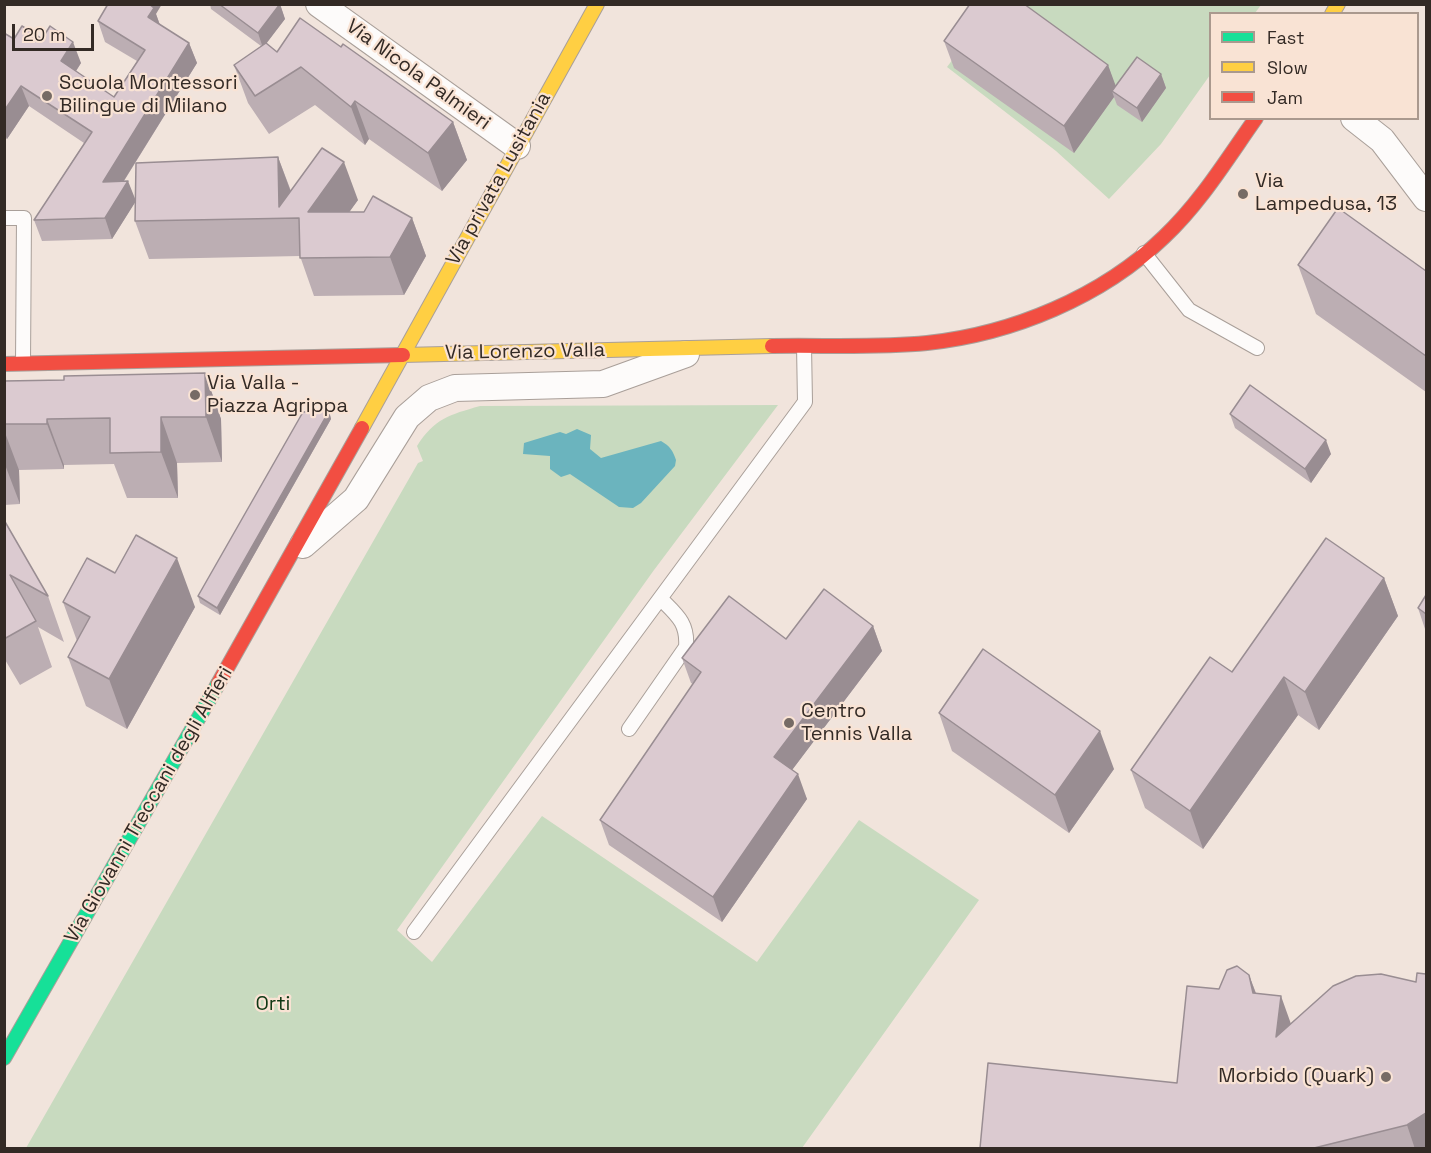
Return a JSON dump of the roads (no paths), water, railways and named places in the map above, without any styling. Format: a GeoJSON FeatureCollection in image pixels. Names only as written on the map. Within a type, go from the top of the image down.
{"type":"FeatureCollection","features":[{"type":"Feature","properties":{"kind":"main road","name":"Via privata Lusitania"},"geometry":{"type":"LineString","coordinates":[[403,355],[597,4]]}},
{"type":"Feature","properties":{"kind":"main road","name":"Via Lorenzo Valla"},"geometry":{"type":"LineString","coordinates":[[4,364],[945,342],[994,332],[1041,315],[1094,287],[1144,253],[1189,212],[1255,120]]}},
{"type":"Feature","properties":{"kind":"main road","name":"Via Giovanni Treccani degli Alfieri"},"geometry":{"type":"LineString","coordinates":[[4,1058],[293,554],[403,355]]}},
{"type":"Feature","properties":{"kind":"street","name":"Via Nicola Palmieri"},"geometry":{"type":"LineString","coordinates":[[319,4],[517,146]]}},
{"type":"Feature","properties":{"kind":"street"},"geometry":{"type":"LineString","coordinates":[[1356,120],[1382,141],[1426,198]]}},
{"type":"Feature","properties":{"kind":"street","name":"Via Giovanni Treccani degli Alfieri"},"geometry":{"type":"LineString","coordinates":[[293,554],[356,499],[407,417],[417,406],[441,391],[470,387],[603,384],[702,348]]}},
{"type":"Feature","properties":{"kind":"lane"},"geometry":{"type":"LineString","coordinates":[[4,218],[24,218],[23,363]]}},
{"type":"Feature","properties":{"kind":"lane"},"geometry":{"type":"LineString","coordinates":[[1144,253],[1190,310],[1257,348]]}},
{"type":"Feature","properties":{"kind":"lane"},"geometry":{"type":"LineString","coordinates":[[414,932],[805,402],[804,346]]}},
{"type":"Feature","properties":{"kind":"lane"},"geometry":{"type":"LineString","coordinates":[[629,729],[686,647],[687,632],[679,618],[661,599]]}},
{"type":"Feature","properties":{"kind":"water"},"geometry":{"type":"Polygon","coordinates":[[[577,429],[591,435],[590,449],[601,458],[661,441],[672,451],[676,460],[675,466],[641,503],[633,508],[619,507],[570,474],[561,477],[550,469],[550,456],[523,454],[524,443],[560,432],[566,434],[577,429]]]}},
{"type":"Feature","properties":{"kind":"place","name":"Scuola Montessori Bilingue di Milano"},"geometry":{"type":"Point","coordinates":[47,96]}},
{"type":"Feature","properties":{"kind":"place","name":"Via Lampedusa, 13"},"geometry":{"type":"Point","coordinates":[1243,194]}},
{"type":"Feature","properties":{"kind":"place","name":"Via Valla - Piazza Agrippa"},"geometry":{"type":"Point","coordinates":[195,395]}},
{"type":"Feature","properties":{"kind":"place","name":"Centro Tennis Valla"},"geometry":{"type":"Point","coordinates":[789,723]}},
{"type":"Feature","properties":{"kind":"place","name":"Morbido (Quark)"},"geometry":{"type":"Point","coordinates":[1386,1077]}},
{"type":"Feature","properties":{"kind":"park label","name":"Orti"},"geometry":{"type":"Point","coordinates":[273,1005]}}]}
